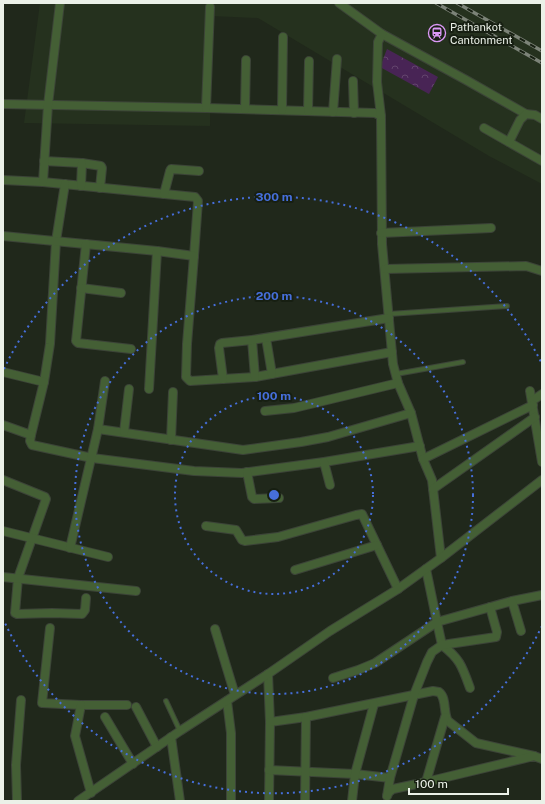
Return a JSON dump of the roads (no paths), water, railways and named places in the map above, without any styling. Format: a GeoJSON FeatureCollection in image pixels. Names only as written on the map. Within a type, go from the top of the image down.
{"type":"FeatureCollection","features":[{"type":"Feature","properties":{"kind":"street"},"geometry":{"type":"LineString","coordinates":[[43,182],[48,105],[60,3]]}},
{"type":"Feature","properties":{"kind":"street"},"geometry":{"type":"LineString","coordinates":[[339,3],[382,34],[526,114],[535,115],[542,119]]}},
{"type":"Feature","properties":{"kind":"street"},"geometry":{"type":"LineString","coordinates":[[206,108],[210,7]]}},
{"type":"Feature","properties":{"kind":"street"},"geometry":{"type":"LineString","coordinates":[[382,34],[378,42],[377,74],[380,116],[381,233],[392,352],[398,383],[411,413],[423,459],[434,488],[441,558]]}},
{"type":"Feature","properties":{"kind":"street"},"geometry":{"type":"LineString","coordinates":[[282,110],[284,37]]}},
{"type":"Feature","properties":{"kind":"street"},"geometry":{"type":"LineString","coordinates":[[333,112],[337,59]]}},
{"type":"Feature","properties":{"kind":"street"},"geometry":{"type":"LineString","coordinates":[[245,109],[246,60]]}},
{"type":"Feature","properties":{"kind":"street"},"geometry":{"type":"LineString","coordinates":[[308,111],[309,61]]}},
{"type":"Feature","properties":{"kind":"street"},"geometry":{"type":"LineString","coordinates":[[353,81],[354,113]]}},
{"type":"Feature","properties":{"kind":"street"},"geometry":{"type":"LineString","coordinates":[[3,104],[282,110],[375,113],[380,116]]}},
{"type":"Feature","properties":{"kind":"street"},"geometry":{"type":"LineString","coordinates":[[509,142],[520,120],[526,114]]}},
{"type":"Feature","properties":{"kind":"street"},"geometry":{"type":"LineString","coordinates":[[484,128],[542,161]]}},
{"type":"Feature","properties":{"kind":"street"},"geometry":{"type":"LineString","coordinates":[[44,160],[82,162],[102,167],[100,188]]}},
{"type":"Feature","properties":{"kind":"street"},"geometry":{"type":"LineString","coordinates":[[81,186],[82,162]]}},
{"type":"Feature","properties":{"kind":"street"},"geometry":{"type":"LineString","coordinates":[[164,194],[170,170],[199,171]]}},
{"type":"Feature","properties":{"kind":"street"},"geometry":{"type":"LineString","coordinates":[[3,180],[43,182],[195,197],[198,201],[187,344],[186,377],[188,380],[194,381],[255,377],[392,352]]}},
{"type":"Feature","properties":{"kind":"street"},"geometry":{"type":"LineString","coordinates":[[64,184],[56,241],[50,344],[44,382],[31,435],[31,444],[92,458],[194,471],[236,473],[324,462],[420,446]]}},
{"type":"Feature","properties":{"kind":"street"},"geometry":{"type":"LineString","coordinates":[[381,233],[490,228]]}},
{"type":"Feature","properties":{"kind":"street"},"geometry":{"type":"LineString","coordinates":[[3,236],[194,256]]}},
{"type":"Feature","properties":{"kind":"street"},"geometry":{"type":"LineString","coordinates":[[86,244],[77,342],[130,349]]}},
{"type":"Feature","properties":{"kind":"street"},"geometry":{"type":"LineString","coordinates":[[149,389],[157,251]]}},
{"type":"Feature","properties":{"kind":"street"},"geometry":{"type":"LineString","coordinates":[[385,269],[526,266],[542,271]]}},
{"type":"Feature","properties":{"kind":"street"},"geometry":{"type":"LineString","coordinates":[[82,288],[121,293]]}},
{"type":"Feature","properties":{"kind":"street"},"geometry":{"type":"LineString","coordinates":[[222,379],[219,348],[220,344],[222,343],[266,338],[389,316]]}},
{"type":"Feature","properties":{"kind":"street"},"geometry":{"type":"LineString","coordinates":[[266,338],[272,374]]}},
{"type":"Feature","properties":{"kind":"street"},"geometry":{"type":"LineString","coordinates":[[252,340],[255,377]]}},
{"type":"Feature","properties":{"kind":"street"},"geometry":{"type":"LineString","coordinates":[[3,372],[44,382]]}},
{"type":"Feature","properties":{"kind":"street"},"geometry":{"type":"LineString","coordinates":[[70,548],[92,458],[105,381]]}},
{"type":"Feature","properties":{"kind":"street"},"geometry":{"type":"LineString","coordinates":[[265,411],[294,408],[398,383]]}},
{"type":"Feature","properties":{"kind":"street"},"geometry":{"type":"LineString","coordinates":[[124,432],[129,389]]}},
{"type":"Feature","properties":{"kind":"street"},"geometry":{"type":"LineString","coordinates":[[530,391],[542,462]]}},
{"type":"Feature","properties":{"kind":"street"},"geometry":{"type":"LineString","coordinates":[[171,440],[173,392]]}},
{"type":"Feature","properties":{"kind":"street"},"geometry":{"type":"LineString","coordinates":[[423,459],[532,403],[542,394]]}},
{"type":"Feature","properties":{"kind":"street"},"geometry":{"type":"LineString","coordinates":[[98,429],[242,450],[328,437],[411,413]]}},
{"type":"Feature","properties":{"kind":"street"},"geometry":{"type":"LineString","coordinates":[[434,488],[535,417]]}},
{"type":"Feature","properties":{"kind":"street"},"geometry":{"type":"LineString","coordinates":[[3,425],[31,435]]}},
{"type":"Feature","properties":{"kind":"street"},"geometry":{"type":"LineString","coordinates":[[324,462],[330,485]]}},
{"type":"Feature","properties":{"kind":"street"},"geometry":{"type":"LineString","coordinates":[[247,472],[252,497],[254,500],[279,498]]}},
{"type":"Feature","properties":{"kind":"street"},"geometry":{"type":"LineString","coordinates":[[3,480],[46,498],[18,578],[14,610],[16,614],[52,612],[82,614],[85,610],[86,598]]}},
{"type":"Feature","properties":{"kind":"street"},"geometry":{"type":"LineString","coordinates":[[78,801],[330,631],[398,589],[441,558],[542,480]]}},
{"type":"Feature","properties":{"kind":"street"},"geometry":{"type":"LineString","coordinates":[[206,526],[236,530],[243,540],[266,539],[360,514],[364,517],[398,589]]}},
{"type":"Feature","properties":{"kind":"street"},"geometry":{"type":"LineString","coordinates":[[3,531],[108,557]]}},
{"type":"Feature","properties":{"kind":"street"},"geometry":{"type":"LineString","coordinates":[[295,570],[377,545]]}},
{"type":"Feature","properties":{"kind":"street"},"geometry":{"type":"LineString","coordinates":[[426,569],[442,645],[453,653],[458,659],[470,688]]}},
{"type":"Feature","properties":{"kind":"street"},"geometry":{"type":"LineString","coordinates":[[3,577],[136,591]]}},
{"type":"Feature","properties":{"kind":"street"},"geometry":{"type":"LineString","coordinates":[[333,678],[374,663],[437,622],[512,601],[542,595]]}},
{"type":"Feature","properties":{"kind":"street"},"geometry":{"type":"LineString","coordinates":[[512,601],[520,631]]}},
{"type":"Feature","properties":{"kind":"street"},"geometry":{"type":"LineString","coordinates":[[387,799],[390,778],[414,695],[432,652],[442,645],[496,638],[497,632],[490,607]]}},
{"type":"Feature","properties":{"kind":"street"},"geometry":{"type":"LineString","coordinates":[[50,628],[42,703],[81,705],[127,704]]}},
{"type":"Feature","properties":{"kind":"street"},"geometry":{"type":"LineString","coordinates":[[215,629],[235,695]]}},
{"type":"Feature","properties":{"kind":"street"},"geometry":{"type":"LineString","coordinates":[[268,674],[270,722],[269,801]]}},
{"type":"Feature","properties":{"kind":"street"},"geometry":{"type":"LineString","coordinates":[[270,722],[306,717],[433,691],[439,692],[442,694],[445,717],[426,782]]}},
{"type":"Feature","properties":{"kind":"street"},"geometry":{"type":"LineString","coordinates":[[17,801],[16,765],[21,700]]}},
{"type":"Feature","properties":{"kind":"street"},"geometry":{"type":"LineString","coordinates":[[227,701],[231,738],[231,801]]}},
{"type":"Feature","properties":{"kind":"street"},"geometry":{"type":"LineString","coordinates":[[352,801],[355,774],[374,704]]}},
{"type":"Feature","properties":{"kind":"street"},"geometry":{"type":"LineString","coordinates":[[81,705],[75,736],[90,793]]}},
{"type":"Feature","properties":{"kind":"street"},"geometry":{"type":"LineString","coordinates":[[136,707],[157,747]]}},
{"type":"Feature","properties":{"kind":"street"},"geometry":{"type":"LineString","coordinates":[[104,717],[133,764]]}},
{"type":"Feature","properties":{"kind":"street"},"geometry":{"type":"LineString","coordinates":[[305,801],[306,717]]}},
{"type":"Feature","properties":{"kind":"street"},"geometry":{"type":"LineString","coordinates":[[445,717],[450,724],[476,743],[538,758]]}},
{"type":"Feature","properties":{"kind":"street"},"geometry":{"type":"LineString","coordinates":[[171,737],[180,801]]}},
{"type":"Feature","properties":{"kind":"street"},"geometry":{"type":"LineString","coordinates":[[387,799],[389,792],[393,789],[538,758]]}},
{"type":"Feature","properties":{"kind":"street"},"geometry":{"type":"LineString","coordinates":[[269,770],[355,774],[390,778]]}},
{"type":"Feature","properties":{"kind":"lane"},"geometry":{"type":"LineString","coordinates":[[389,316],[507,306]]}},
{"type":"Feature","properties":{"kind":"lane"},"geometry":{"type":"LineString","coordinates":[[396,374],[463,362]]}},
{"type":"Feature","properties":{"kind":"lane"},"geometry":{"type":"LineString","coordinates":[[166,701],[180,731]]}},
{"type":"Feature","properties":{"kind":"railway"},"geometry":{"type":"LineString","coordinates":[[436,3],[542,63]]}},
{"type":"Feature","properties":{"kind":"railway"},"geometry":{"type":"LineString","coordinates":[[457,3],[542,51]]}},
{"type":"Feature","properties":{"kind":"place","name":"Pathankot Cantonment"},"geometry":{"type":"Point","coordinates":[437,33]}}]}
